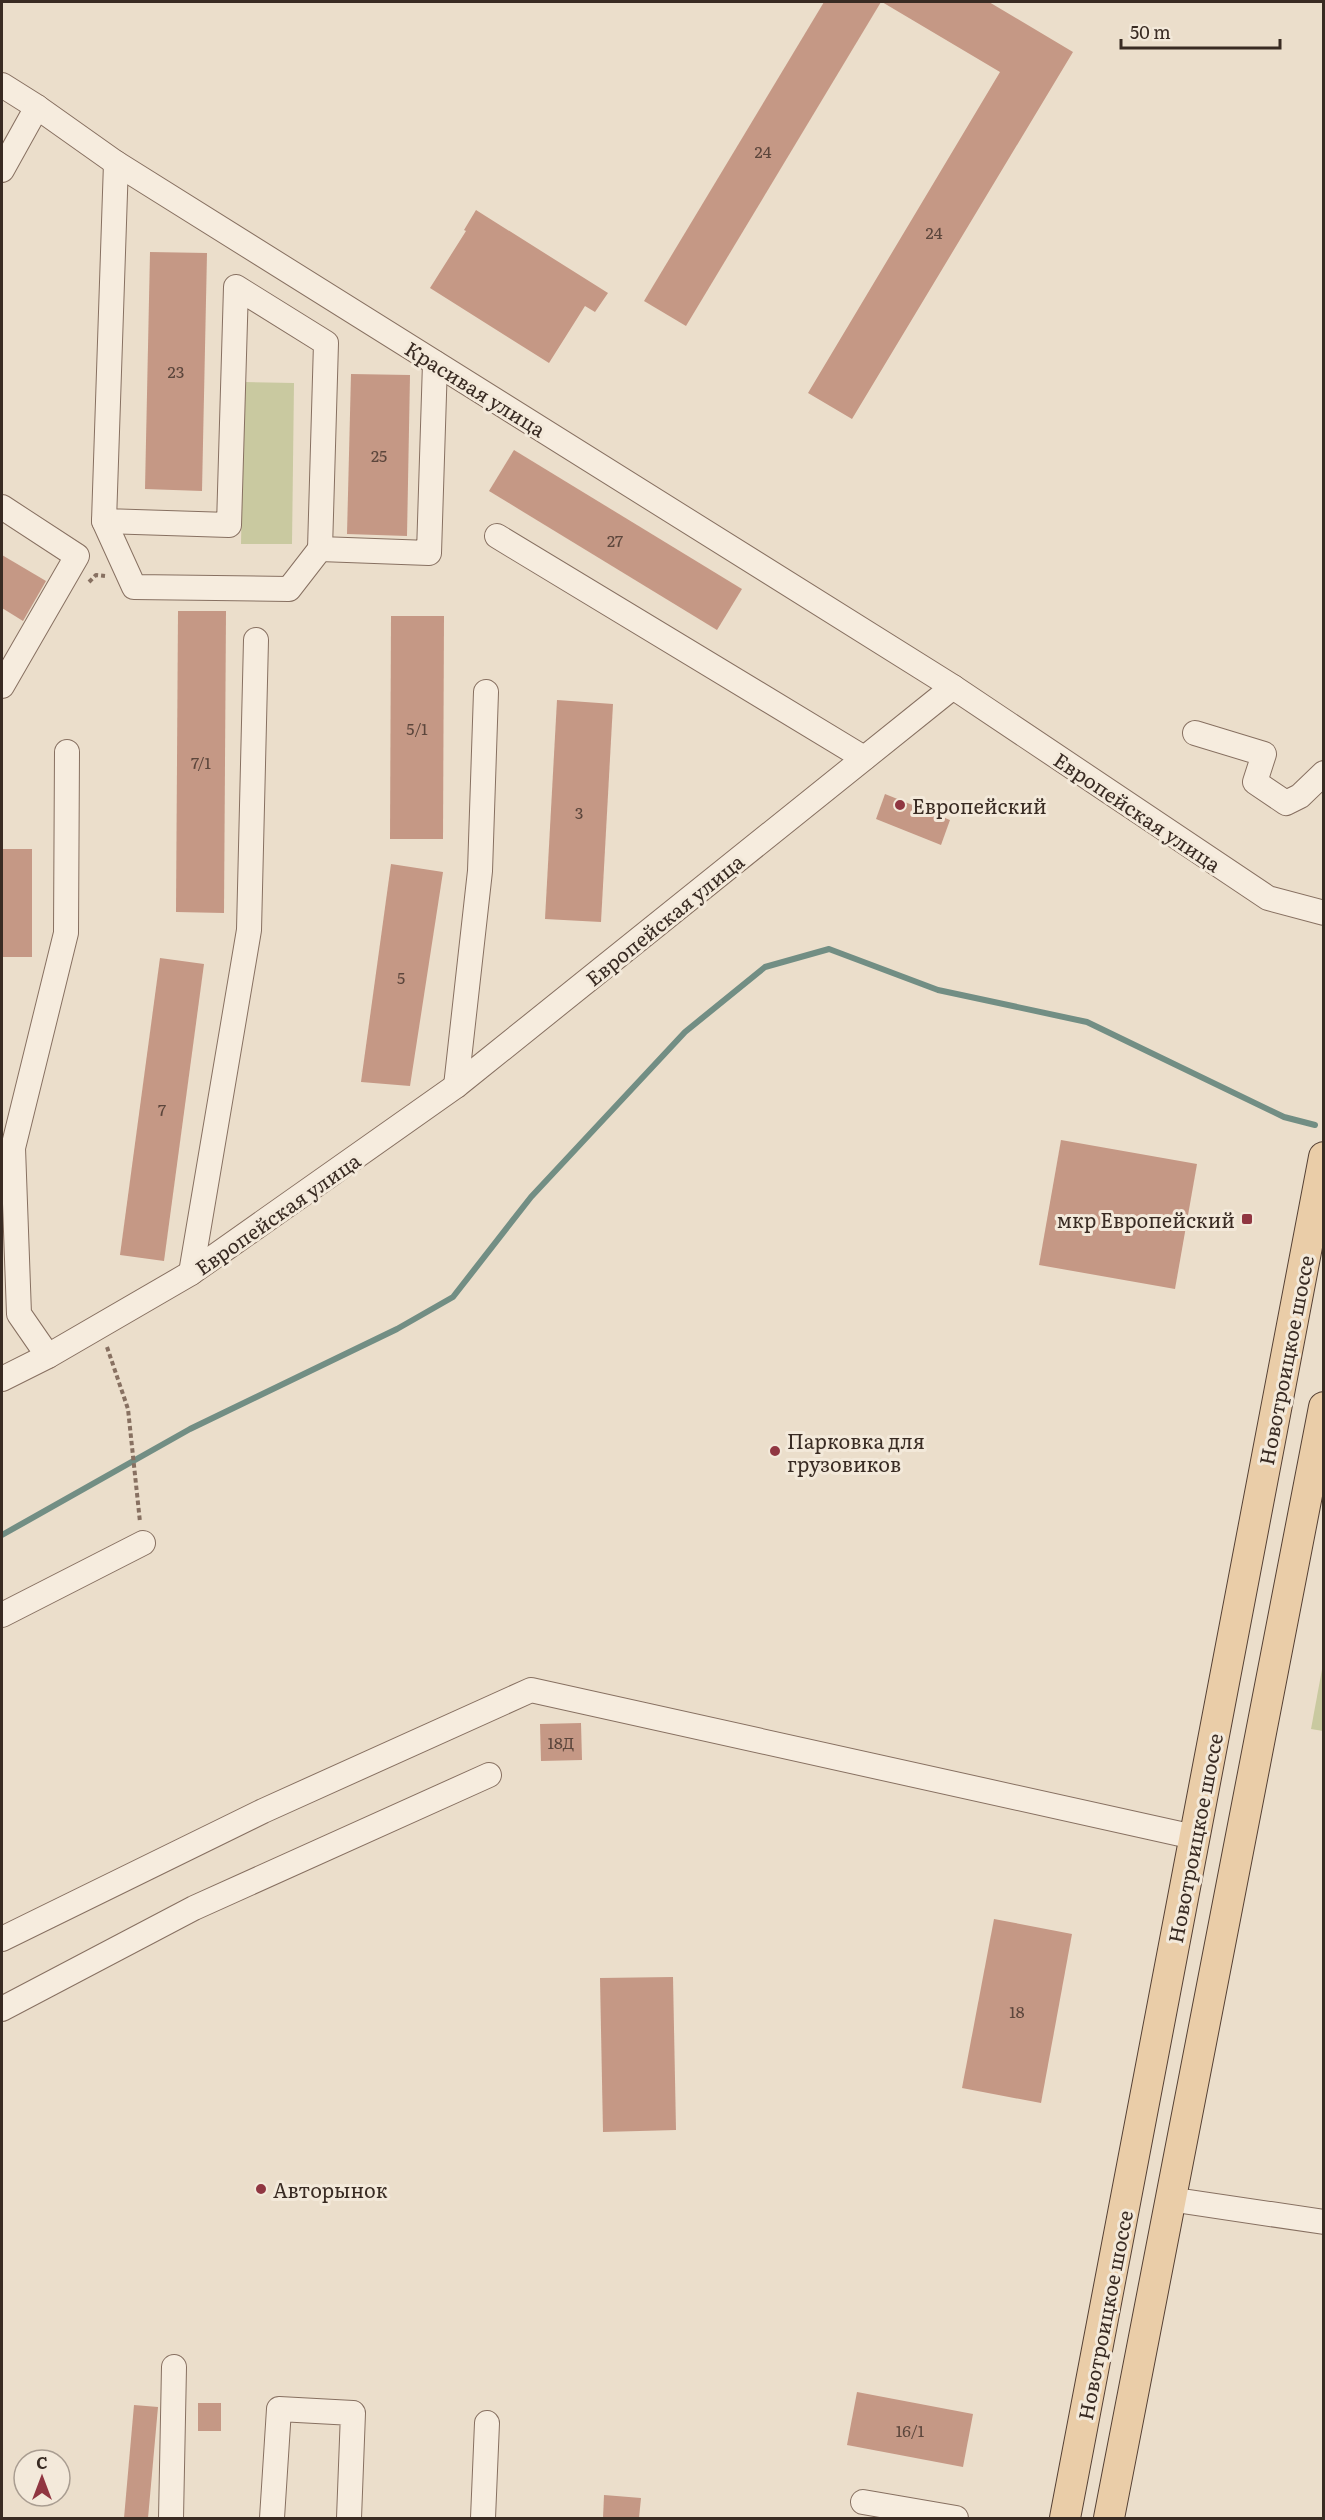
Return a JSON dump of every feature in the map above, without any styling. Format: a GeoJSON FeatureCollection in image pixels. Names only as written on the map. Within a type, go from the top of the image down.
{"type":"FeatureCollection","features":[{"type":"Feature","properties":{"kind":"main road","name":"Новотроицкое шоссе"},"geometry":{"type":"LineString","coordinates":[[1065,2518],[1323,1157]]}},
{"type":"Feature","properties":{"kind":"main road"},"geometry":{"type":"LineString","coordinates":[[1108,2518],[1323,1407]]}},
{"type":"Feature","properties":{"kind":"street","name":"Красивая улица"},"geometry":{"type":"LineString","coordinates":[[2,85],[116,163],[953,687]]}},
{"type":"Feature","properties":{"kind":"street"},"geometry":{"type":"LineString","coordinates":[[2,170],[37,107]]}},
{"type":"Feature","properties":{"kind":"street"},"geometry":{"type":"LineString","coordinates":[[104,521],[229,525],[236,287],[326,343],[320,549],[289,589],[134,587],[104,521],[116,163]]}},
{"type":"Feature","properties":{"kind":"street"},"geometry":{"type":"LineString","coordinates":[[320,549],[429,553],[435,363]]}},
{"type":"Feature","properties":{"kind":"street"},"geometry":{"type":"LineString","coordinates":[[2,507],[77,556],[2,686]]}},
{"type":"Feature","properties":{"kind":"street"},"geometry":{"type":"LineString","coordinates":[[497,536],[864,758]]}},
{"type":"Feature","properties":{"kind":"street"},"geometry":{"type":"LineString","coordinates":[[191,1273],[249,930],[256,640]]}},
{"type":"Feature","properties":{"kind":"street","name":"Европейская улица"},"geometry":{"type":"LineString","coordinates":[[2,1379],[48,1356],[191,1273],[456,1086],[953,687],[1268,898],[1323,913]]}},
{"type":"Feature","properties":{"kind":"street"},"geometry":{"type":"LineString","coordinates":[[456,1086],[480,871],[486,692]]}},
{"type":"Feature","properties":{"kind":"street"},"geometry":{"type":"LineString","coordinates":[[1195,733],[1264,754],[1255,782],[1286,803],[1300,796],[1323,773]]}},
{"type":"Feature","properties":{"kind":"street"},"geometry":{"type":"LineString","coordinates":[[48,1356],[19,1314],[13,1148],[66,933],[67,753]]}},
{"type":"Feature","properties":{"kind":"street"},"geometry":{"type":"LineString","coordinates":[[2,1615],[143,1543]]}},
{"type":"Feature","properties":{"kind":"street"},"geometry":{"type":"LineString","coordinates":[[2,1939],[263,1811],[531,1690],[1194,1837]]}},
{"type":"Feature","properties":{"kind":"street"},"geometry":{"type":"LineString","coordinates":[[2,2009],[194,1908],[489,1774]]}},
{"type":"Feature","properties":{"kind":"street"},"geometry":{"type":"LineString","coordinates":[[1169,2199],[1323,2223]]}},
{"type":"Feature","properties":{"kind":"street"},"geometry":{"type":"LineString","coordinates":[[171,2518],[174,2367]]}},
{"type":"Feature","properties":{"kind":"street"},"geometry":{"type":"LineString","coordinates":[[272,2518],[279,2409],[353,2413],[349,2518]]}},
{"type":"Feature","properties":{"kind":"street"},"geometry":{"type":"LineString","coordinates":[[483,2518],[487,2423]]}},
{"type":"Feature","properties":{"kind":"street"},"geometry":{"type":"LineString","coordinates":[[863,2502],[956,2518]]}},
{"type":"Feature","properties":{"kind":"path"},"geometry":{"type":"LineString","coordinates":[[62,582],[79,592],[96,575],[129,577]]}},
{"type":"Feature","properties":{"kind":"path"},"geometry":{"type":"LineString","coordinates":[[99,1326],[128,1409],[143,1543]]}},
{"type":"Feature","properties":{"kind":"green space"},"geometry":{"type":"Polygon","coordinates":[[[244,382],[294,383],[292,544],[241,544],[244,382]]]}},
{"type":"Feature","properties":{"kind":"green space"},"geometry":{"type":"Polygon","coordinates":[[[1323,1664],[1323,1731],[1311,1729],[1323,1664]]]}},
{"type":"Feature","properties":{"kind":"building"},"geometry":{"type":"Polygon","coordinates":[[[824,2],[881,2],[686,326],[644,301],[824,2]]]}},
{"type":"Feature","properties":{"kind":"building"},"geometry":{"type":"Polygon","coordinates":[[[882,2],[989,2],[1073,52],[852,419],[808,393],[1000,72],[882,2]]]}},
{"type":"Feature","properties":{"kind":"building"},"geometry":{"type":"Polygon","coordinates":[[[476,210],[608,293],[595,312],[585,306],[549,363],[430,288],[466,231],[464,230],[476,210]]]}},
{"type":"Feature","properties":{"kind":"building"},"geometry":{"type":"Polygon","coordinates":[[[150,252],[207,253],[202,491],[145,489],[150,252]]]}},
{"type":"Feature","properties":{"kind":"building"},"geometry":{"type":"Polygon","coordinates":[[[351,374],[410,375],[407,536],[347,534],[351,374]]]}},
{"type":"Feature","properties":{"kind":"building"},"geometry":{"type":"Polygon","coordinates":[[[514,450],[742,589],[717,630],[489,491],[514,450]]]}},
{"type":"Feature","properties":{"kind":"building"},"geometry":{"type":"Polygon","coordinates":[[[2,555],[46,581],[23,621],[2,608],[2,555]]]}},
{"type":"Feature","properties":{"kind":"building"},"geometry":{"type":"Polygon","coordinates":[[[178,611],[226,611],[224,913],[176,912],[178,611]]]}},
{"type":"Feature","properties":{"kind":"building"},"geometry":{"type":"Polygon","coordinates":[[[391,616],[444,616],[443,839],[390,839],[391,616]]]}},
{"type":"Feature","properties":{"kind":"building"},"geometry":{"type":"Polygon","coordinates":[[[557,700],[613,704],[601,922],[545,919],[557,700]]]}},
{"type":"Feature","properties":{"kind":"building"},"geometry":{"type":"Polygon","coordinates":[[[885,794],[950,820],[941,845],[876,819],[885,794]]]}},
{"type":"Feature","properties":{"kind":"building"},"geometry":{"type":"Polygon","coordinates":[[[2,849],[32,849],[32,957],[2,957],[2,849]]]}},
{"type":"Feature","properties":{"kind":"building"},"geometry":{"type":"Polygon","coordinates":[[[391,864],[443,872],[410,1086],[361,1082],[391,864]]]}},
{"type":"Feature","properties":{"kind":"building"},"geometry":{"type":"Polygon","coordinates":[[[160,958],[204,964],[164,1261],[120,1255],[160,958]]]}},
{"type":"Feature","properties":{"kind":"building"},"geometry":{"type":"Polygon","coordinates":[[[1061,1140],[1197,1164],[1175,1289],[1039,1265],[1061,1140]]]}},
{"type":"Feature","properties":{"kind":"building"},"geometry":{"type":"Polygon","coordinates":[[[581,1723],[582,1760],[541,1761],[540,1724],[581,1723]]]}},
{"type":"Feature","properties":{"kind":"building"},"geometry":{"type":"Polygon","coordinates":[[[994,1919],[1072,1934],[1041,2103],[962,2088],[994,1919]]]}},
{"type":"Feature","properties":{"kind":"building"},"geometry":{"type":"Polygon","coordinates":[[[673,1977],[676,2130],[603,2132],[600,1978],[673,1977]]]}},
{"type":"Feature","properties":{"kind":"building"},"geometry":{"type":"Polygon","coordinates":[[[857,2392],[973,2414],[963,2467],[847,2445],[857,2392]]]}},
{"type":"Feature","properties":{"kind":"building"},"geometry":{"type":"Polygon","coordinates":[[[198,2403],[221,2403],[221,2431],[198,2431],[198,2403]]]}},
{"type":"Feature","properties":{"kind":"building"},"geometry":{"type":"Polygon","coordinates":[[[134,2405],[158,2407],[148,2518],[124,2518],[134,2405]]]}},
{"type":"Feature","properties":{"kind":"building"},"geometry":{"type":"Polygon","coordinates":[[[604,2495],[641,2498],[639,2518],[603,2518],[604,2495]]]}},
{"type":"Feature","properties":{"kind":"waterway"},"geometry":{"type":"LineString","coordinates":[[2,1535],[190,1429],[397,1329],[453,1297],[531,1197],[685,1032],[765,967],[829,949],[938,990],[1087,1022],[1284,1117],[1315,1125]]}},
{"type":"Feature","properties":{"kind":"place","name":"Европейский"},"geometry":{"type":"Point","coordinates":[900,805]}},
{"type":"Feature","properties":{"kind":"place","name":"мкр Европейский"},"geometry":{"type":"Point","coordinates":[1247,1219]}},
{"type":"Feature","properties":{"kind":"place","name":"Парковка для грузовиков"},"geometry":{"type":"Point","coordinates":[775,1451]}},
{"type":"Feature","properties":{"kind":"place","name":"Авторынок"},"geometry":{"type":"Point","coordinates":[261,2189]}}]}
